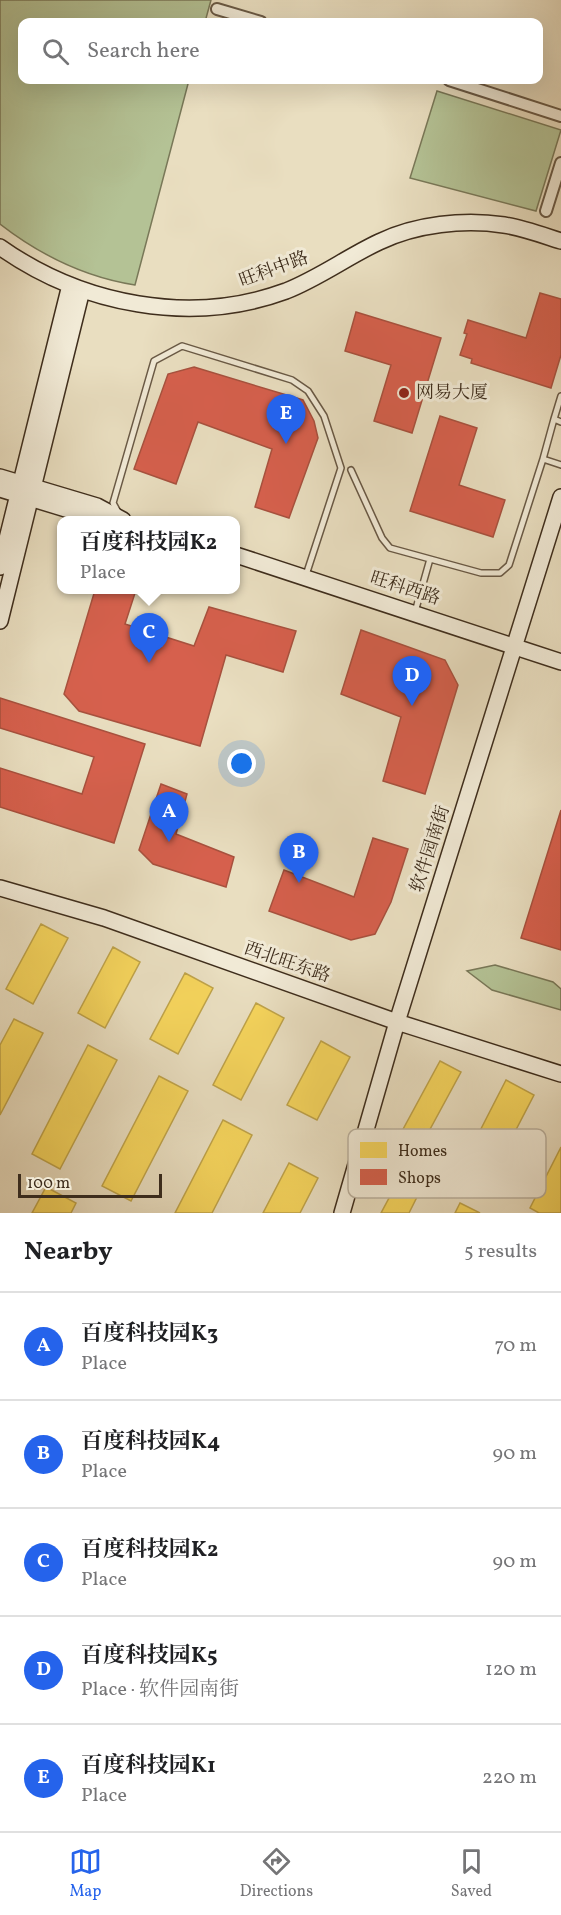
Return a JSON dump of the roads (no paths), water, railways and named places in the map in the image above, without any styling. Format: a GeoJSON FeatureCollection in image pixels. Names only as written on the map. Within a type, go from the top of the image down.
{"type":"FeatureCollection","features":[{"type":"Feature","properties":{"kind":"street"},"geometry":{"type":"LineString","coordinates":[[217,9],[247,18]]}},
{"type":"Feature","properties":{"kind":"street"},"geometry":{"type":"LineString","coordinates":[[461,84],[561,116]]}},
{"type":"Feature","properties":{"kind":"street"},"geometry":{"type":"LineString","coordinates":[[546,210],[561,163]]}},
{"type":"Feature","properties":{"kind":"street","name":"旺科中路"},"geometry":{"type":"LineString","coordinates":[[0,247],[16,258],[76,288],[114,300],[143,305],[213,309],[286,291],[379,241],[418,229],[441,225],[485,223],[506,225],[561,241]]}},
{"type":"Feature","properties":{"kind":"street"},"geometry":{"type":"LineString","coordinates":[[0,621],[25,491],[76,288]]}},
{"type":"Feature","properties":{"kind":"street"},"geometry":{"type":"LineString","coordinates":[[0,477],[25,491]]}},
{"type":"Feature","properties":{"kind":"street"},"geometry":{"type":"LineString","coordinates":[[0,489],[25,491],[97,506],[116,516]]}},
{"type":"Feature","properties":{"kind":"street"},"geometry":{"type":"LineString","coordinates":[[0,567],[25,491]]}},
{"type":"Feature","properties":{"kind":"street","name":"软件园南街"},"geometry":{"type":"LineString","coordinates":[[366,1129],[397,1022],[560,507]]}},
{"type":"Feature","properties":{"kind":"street","name":"旺科西路"},"geometry":{"type":"LineString","coordinates":[[240,556],[561,662]]}},
{"type":"Feature","properties":{"kind":"street","name":"西北旺东路"},"geometry":{"type":"LineString","coordinates":[[0,888],[104,918],[397,1022],[561,1074]]}},
{"type":"Feature","properties":{"kind":"street","name":"软件园南街"},"geometry":{"type":"LineString","coordinates":[[342,1213],[348,1192]]}},
{"type":"Feature","properties":{"kind":"lane"},"geometry":{"type":"LineString","coordinates":[[121,516],[113,503],[154,361],[182,346],[292,380],[308,391],[324,416],[341,468],[305,577]]}},
{"type":"Feature","properties":{"kind":"lane"},"geometry":{"type":"LineString","coordinates":[[351,470],[382,538],[390,548],[481,573],[500,573],[509,565],[561,396]]}},
{"type":"Feature","properties":{"kind":"lane"},"geometry":{"type":"LineString","coordinates":[[554,419],[561,422]]}},
{"type":"Feature","properties":{"kind":"lane"},"geometry":{"type":"LineString","coordinates":[[543,459],[561,465]]}},
{"type":"Feature","properties":{"kind":"lane"},"geometry":{"type":"LineString","coordinates":[[414,612],[430,559]]}},
{"type":"Feature","properties":{"kind":"place","name":"网易大厦"},"geometry":{"type":"Point","coordinates":[404,393]}},
{"type":"Feature","properties":{"kind":"place","name":"百度科技园K1"},"geometry":{"type":"Point","coordinates":[286,444]}},
{"type":"Feature","properties":{"kind":"place","name":"百度科技园K2"},"geometry":{"type":"Point","coordinates":[149,663]}},
{"type":"Feature","properties":{"kind":"place","name":"百度科技园K5"},"geometry":{"type":"Point","coordinates":[412,706]}},
{"type":"Feature","properties":{"kind":"place","name":"百度科技园K3"},"geometry":{"type":"Point","coordinates":[169,842]}},
{"type":"Feature","properties":{"kind":"place","name":"百度科技园K4"},"geometry":{"type":"Point","coordinates":[299,883]}}]}
